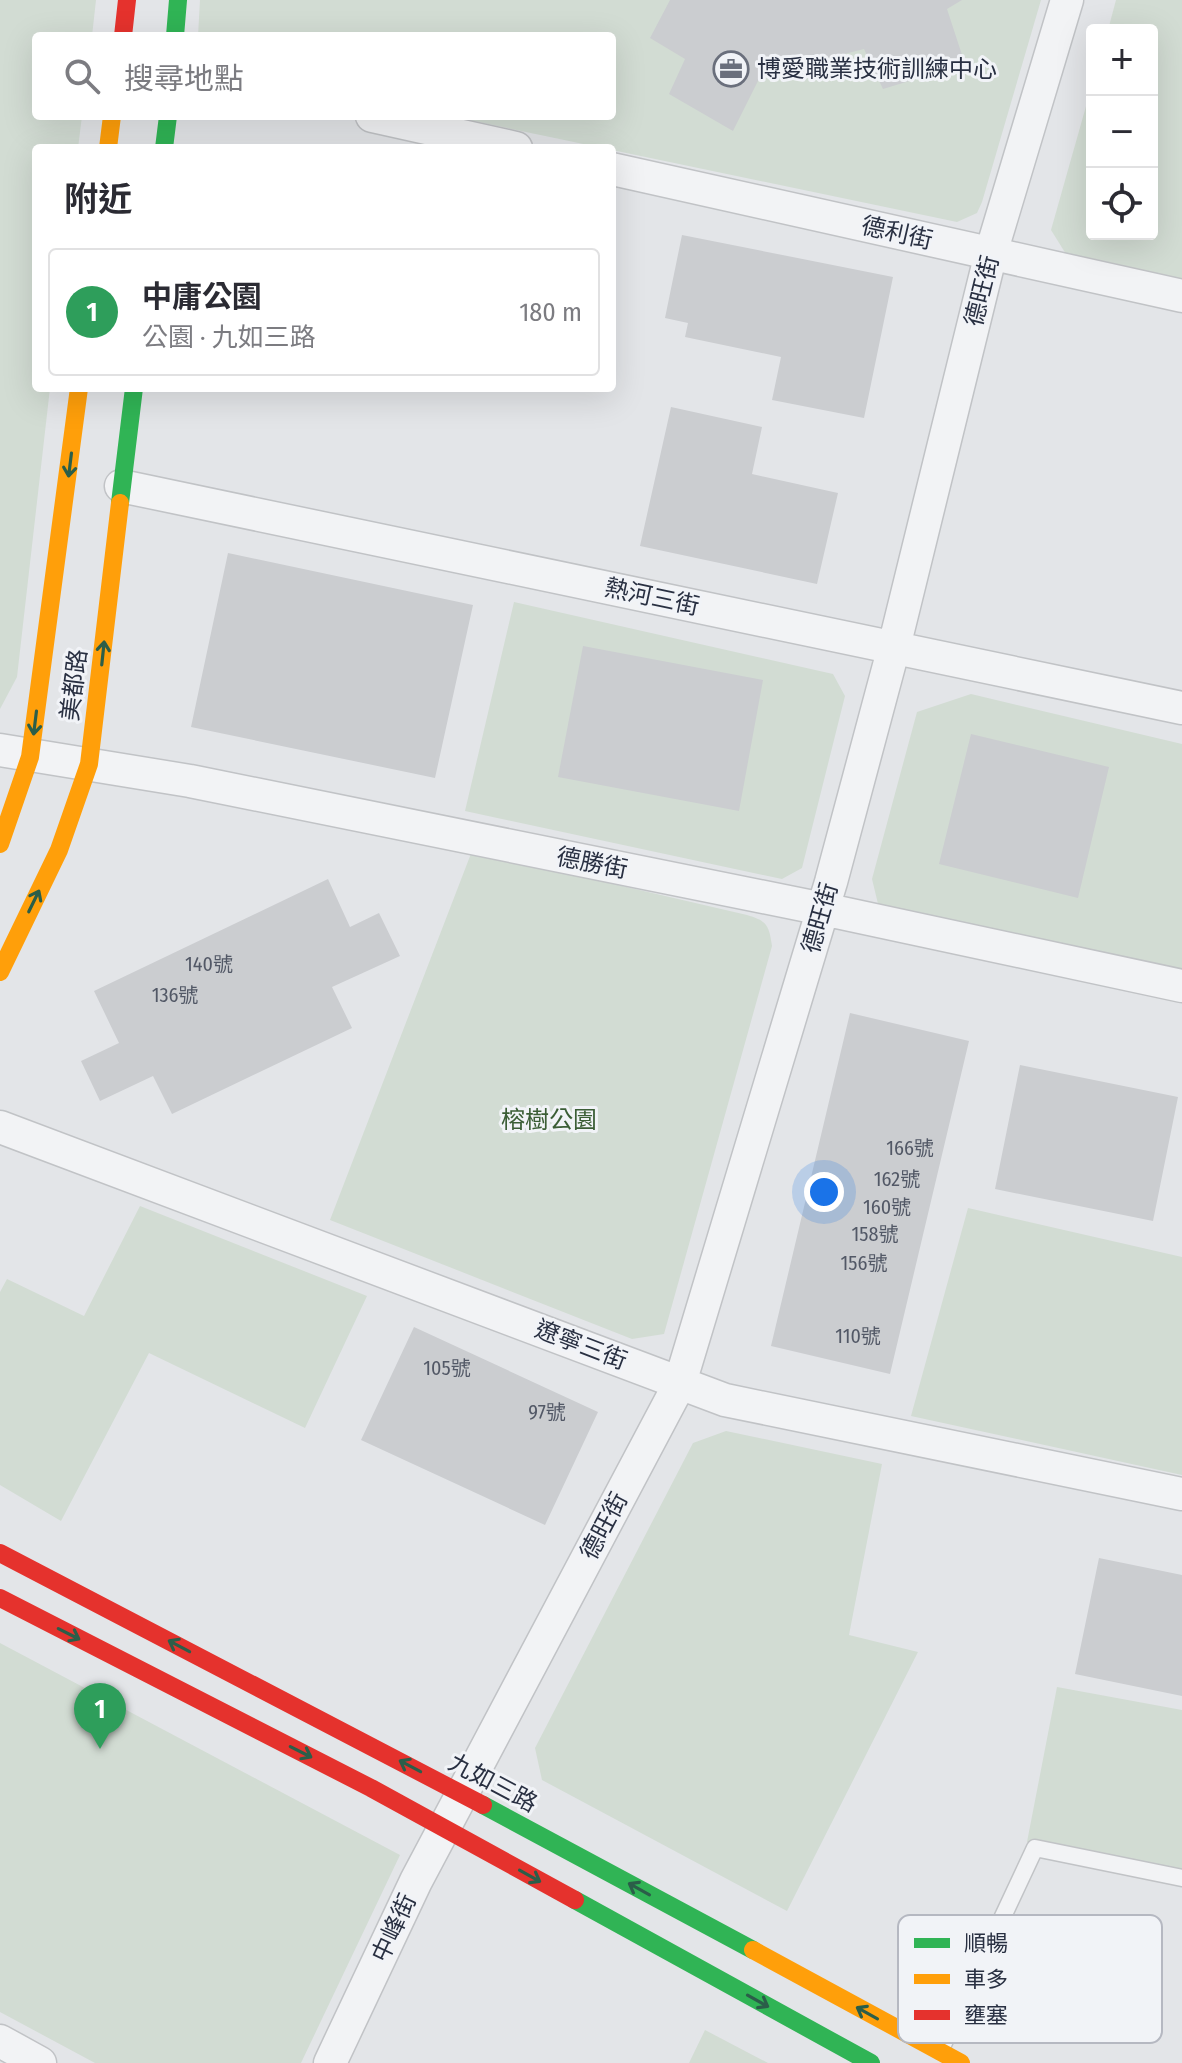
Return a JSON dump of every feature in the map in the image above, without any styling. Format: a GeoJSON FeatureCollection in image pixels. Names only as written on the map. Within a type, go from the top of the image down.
{"type":"FeatureCollection","features":[{"type":"Feature","properties":{"kind":"street"},"geometry":{"type":"LineString","coordinates":[[123,32],[127,0]]}},
{"type":"Feature","properties":{"kind":"street"},"geometry":{"type":"LineString","coordinates":[[175,32],[178,0]]}},
{"type":"Feature","properties":{"kind":"street","name":"德旺街"},"geometry":{"type":"LineString","coordinates":[[461,1794],[680,1383],[823,909],[894,647],[991,253],[1067,0]]}},
{"type":"Feature","properties":{"kind":"street"},"geometry":{"type":"LineString","coordinates":[[108,144],[112,120]]}},
{"type":"Feature","properties":{"kind":"street"},"geometry":{"type":"LineString","coordinates":[[164,144],[168,120]]}},
{"type":"Feature","properties":{"kind":"street"},"geometry":{"type":"LineString","coordinates":[[390,120],[498,144]]}},
{"type":"Feature","properties":{"kind":"street","name":"德利街"},"geometry":{"type":"LineString","coordinates":[[616,170],[1182,296]]}},
{"type":"Feature","properties":{"kind":"street","name":"美都路"},"geometry":{"type":"LineString","coordinates":[[0,844],[78,392]]}},
{"type":"Feature","properties":{"kind":"street","name":"美都路"},"geometry":{"type":"LineString","coordinates":[[0,972],[59,850],[89,764],[133,392]]}},
{"type":"Feature","properties":{"kind":"street","name":"熱河三街"},"geometry":{"type":"LineString","coordinates":[[121,486],[1182,708]]}},
{"type":"Feature","properties":{"kind":"street","name":"德勝街"},"geometry":{"type":"LineString","coordinates":[[15,754],[206,784],[823,909],[1182,986]]}},
{"type":"Feature","properties":{"kind":"street","name":"遼寧三街"},"geometry":{"type":"LineString","coordinates":[[0,1127],[733,1402],[1182,1494]]}},
{"type":"Feature","properties":{"kind":"street","name":"九如三路"},"geometry":{"type":"LineString","coordinates":[[0,1553],[461,1794],[898,2033]]}},
{"type":"Feature","properties":{"kind":"street"},"geometry":{"type":"LineString","coordinates":[[0,1598],[443,1829],[871,2063]]}},
{"type":"Feature","properties":{"kind":"street","name":"中峰街"},"geometry":{"type":"LineString","coordinates":[[330,2063],[461,1794]]}},
{"type":"Feature","properties":{"kind":"street"},"geometry":{"type":"LineString","coordinates":[[0,2041],[40,2063]]}},
{"type":"Feature","properties":{"kind":"street","name":"九如三路"},"geometry":{"type":"LineString","coordinates":[[916,2043],[945,2059]]}},
{"type":"Feature","properties":{"kind":"lane"},"geometry":{"type":"LineString","coordinates":[[1006,1915],[1035,1848],[1182,1878]]}},
{"type":"Feature","properties":{"kind":"green space"},"geometry":{"type":"Polygon","coordinates":[[[0,0],[96,0],[92,32],[32,32],[32,120],[82,120],[78,144],[32,144],[32,392],[50,392],[17,677],[0,709],[0,0]]]}},
{"type":"Feature","properties":{"kind":"green space"},"geometry":{"type":"Polygon","coordinates":[[[200,0],[1041,0],[982,202],[977,213],[957,222],[616,151],[616,144],[584,144],[469,120],[616,120],[616,32],[198,32],[200,0]]]}},
{"type":"Feature","properties":{"kind":"green space"},"geometry":{"type":"Polygon","coordinates":[[[1116,0],[1182,0],[1182,280],[1066,254],[1051,230],[1086,106],[1086,240],[1158,240],[1158,24],[1110,24],[1116,0]]]}},
{"type":"Feature","properties":{"kind":"green space"},"geometry":{"type":"Polygon","coordinates":[[[514,602],[833,674],[845,696],[802,868],[782,879],[465,811],[514,602]]]}},
{"type":"Feature","properties":{"kind":"green space"},"geometry":{"type":"Polygon","coordinates":[[[971,694],[1182,744],[1182,976],[879,908],[872,879],[917,712],[971,694]]]}},
{"type":"Feature","properties":{"kind":"green space","name":"榕樹公園"},"geometry":{"type":"Polygon","coordinates":[[[472,851],[747,915],[759,919],[768,929],[772,946],[664,1334],[632,1339],[330,1220],[472,851]]]}},
{"type":"Feature","properties":{"kind":"green space"},"geometry":{"type":"Polygon","coordinates":[[[140,1206],[367,1296],[305,1428],[149,1353],[61,1521],[0,1485],[0,1292],[7,1279],[84,1316],[140,1206]]]}},
{"type":"Feature","properties":{"kind":"green space"},"geometry":{"type":"Polygon","coordinates":[[[968,1208],[1182,1257],[1182,1475],[911,1416],[968,1208]]]}},
{"type":"Feature","properties":{"kind":"green space"},"geometry":{"type":"Polygon","coordinates":[[[726,1431],[882,1464],[849,1635],[918,1652],[787,1911],[542,1780],[535,1748],[693,1443],[726,1431]]]}},
{"type":"Feature","properties":{"kind":"green space"},"geometry":{"type":"Polygon","coordinates":[[[0,1643],[400,1855],[301,2063],[95,2063],[0,2012],[0,1643]]]}},
{"type":"Feature","properties":{"kind":"green space"},"geometry":{"type":"Polygon","coordinates":[[[1057,1687],[1182,1710],[1182,1874],[1027,1842],[1057,1687]]]}},
{"type":"Feature","properties":{"kind":"green space"},"geometry":{"type":"Polygon","coordinates":[[[705,2030],[768,2063],[689,2063],[705,2030]]]}},
{"type":"Feature","properties":{"kind":"building","name":"博愛職業技術訓練中心"},"geometry":{"type":"Polygon","coordinates":[[[670,0],[962,0],[947,9],[965,64],[883,89],[864,49],[761,75],[733,131],[669,94],[685,59],[650,38],[670,0]]]}},
{"type":"Feature","properties":{"kind":"building"},"geometry":{"type":"Polygon","coordinates":[[[682,235],[893,277],[864,418],[772,400],[781,357],[685,337],[688,323],[665,318],[682,235]]]}},
{"type":"Feature","properties":{"kind":"building"},"geometry":{"type":"Polygon","coordinates":[[[671,407],[762,427],[752,474],[838,493],[817,584],[640,546],[671,407]]]}},
{"type":"Feature","properties":{"kind":"building"},"geometry":{"type":"Polygon","coordinates":[[[228,553],[473,605],[435,778],[191,727],[228,553]]]}},
{"type":"Feature","properties":{"kind":"building"},"geometry":{"type":"Polygon","coordinates":[[[583,646],[763,680],[739,811],[558,777],[583,646]]]}},
{"type":"Feature","properties":{"kind":"building"},"geometry":{"type":"Polygon","coordinates":[[[971,734],[1109,767],[1078,898],[939,864],[971,734]]]}},
{"type":"Feature","properties":{"kind":"building"},"geometry":{"type":"Polygon","coordinates":[[[328,879],[350,927],[379,913],[400,956],[332,987],[352,1028],[172,1114],[153,1076],[100,1101],[81,1061],[119,1043],[94,991],[328,879]]]}},
{"type":"Feature","properties":{"kind":"building"},"geometry":{"type":"Polygon","coordinates":[[[850,1013],[969,1041],[890,1374],[771,1346],[850,1013]]]}},
{"type":"Feature","properties":{"kind":"building"},"geometry":{"type":"Polygon","coordinates":[[[1020,1065],[1178,1097],[1153,1221],[995,1189],[1020,1065]]]}},
{"type":"Feature","properties":{"kind":"building"},"geometry":{"type":"Polygon","coordinates":[[[414,1327],[598,1412],[545,1525],[361,1440],[414,1327]]]}},
{"type":"Feature","properties":{"kind":"building"},"geometry":{"type":"Polygon","coordinates":[[[1099,1558],[1182,1575],[1182,1696],[1075,1674],[1099,1558]]]}},
{"type":"Feature","properties":{"kind":"traffic: fast"},"geometry":{"type":"LineString","coordinates":[[175,32],[178,0]]}},
{"type":"Feature","properties":{"kind":"traffic: fast"},"geometry":{"type":"LineString","coordinates":[[164,144],[168,120]]}},
{"type":"Feature","properties":{"kind":"traffic: fast"},"geometry":{"type":"LineString","coordinates":[[120,503],[134,392]]}},
{"type":"Feature","properties":{"kind":"traffic: fast"},"geometry":{"type":"LineString","coordinates":[[483,1805],[753,1950]]}},
{"type":"Feature","properties":{"kind":"traffic: fast"},"geometry":{"type":"LineString","coordinates":[[575,1900],[871,2063]]}},
{"type":"Feature","properties":{"kind":"traffic: slow"},"geometry":{"type":"LineString","coordinates":[[108,144],[112,120]]}},
{"type":"Feature","properties":{"kind":"traffic: slow"},"geometry":{"type":"LineString","coordinates":[[0,844],[30,757],[78,392]]}},
{"type":"Feature","properties":{"kind":"traffic: slow"},"geometry":{"type":"LineString","coordinates":[[0,972],[59,850],[89,764],[120,503]]}},
{"type":"Feature","properties":{"kind":"traffic: slow"},"geometry":{"type":"LineString","coordinates":[[753,1950],[898,2029]]}},
{"type":"Feature","properties":{"kind":"traffic: slow"},"geometry":{"type":"LineString","coordinates":[[924,2043],[961,2063]]}},
{"type":"Feature","properties":{"kind":"traffic: jam"},"geometry":{"type":"LineString","coordinates":[[123,32],[127,0]]}},
{"type":"Feature","properties":{"kind":"traffic: jam"},"geometry":{"type":"LineString","coordinates":[[0,1553],[483,1805]]}},
{"type":"Feature","properties":{"kind":"traffic: jam"},"geometry":{"type":"LineString","coordinates":[[0,1598],[371,1788],[575,1900]]}},
{"type":"Feature","properties":{"kind":"place","name":"博愛職業技術訓練中心"},"geometry":{"type":"Point","coordinates":[731,69]}},
{"type":"Feature","properties":{"kind":"place","name":"中庸公園"},"geometry":{"type":"Point","coordinates":[100,1749]}}]}
